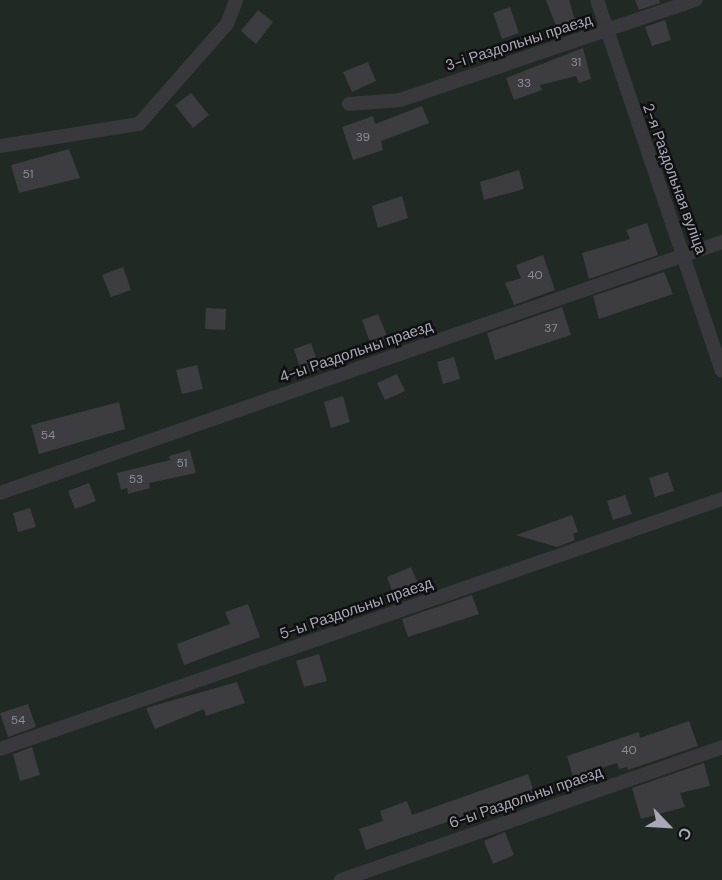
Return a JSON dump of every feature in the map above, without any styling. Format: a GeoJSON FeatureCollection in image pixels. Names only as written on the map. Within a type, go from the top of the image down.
{"type":"FeatureCollection","features":[{"type":"Feature","properties":{"kind":"lane"},"geometry":{"type":"LineString","coordinates":[[0,146],[139,124],[227,24],[236,0]]}},
{"type":"Feature","properties":{"kind":"lane","name":"2-я Раздольная вуліца"},"geometry":{"type":"LineString","coordinates":[[597,0],[604,33],[684,255],[722,371]]}},
{"type":"Feature","properties":{"kind":"lane","name":"3-і Раздольны праезд"},"geometry":{"type":"LineString","coordinates":[[349,104],[400,100],[604,33],[696,0]]}},
{"type":"Feature","properties":{"kind":"lane","name":"4-ы Раздольны праезд"},"geometry":{"type":"LineString","coordinates":[[0,493],[722,242]]}},
{"type":"Feature","properties":{"kind":"lane","name":"5-ы Раздольны праезд"},"geometry":{"type":"LineString","coordinates":[[0,749],[722,499]]}},
{"type":"Feature","properties":{"kind":"lane","name":"6-ы Раздольны праезд"},"geometry":{"type":"LineString","coordinates":[[341,880],[722,747]]}},
{"type":"Feature","properties":{"kind":"shaded area"},"geometry":{"type":"Polygon","coordinates":[[[0,0],[722,0],[722,880],[0,880],[0,0]]]}},
{"type":"Feature","properties":{"kind":"building"},"geometry":{"type":"Polygon","coordinates":[[[546,0],[569,0],[578,30],[560,36],[546,0]]]}},
{"type":"Feature","properties":{"kind":"building"},"geometry":{"type":"Polygon","coordinates":[[[635,0],[659,0],[660,3],[639,10],[635,0]]]}},
{"type":"Feature","properties":{"kind":"building"},"geometry":{"type":"Polygon","coordinates":[[[510,7],[519,33],[502,39],[493,13],[510,7]]]}},
{"type":"Feature","properties":{"kind":"building"},"geometry":{"type":"Polygon","coordinates":[[[258,10],[273,22],[256,44],[241,31],[258,10]]]}},
{"type":"Feature","properties":{"kind":"building"},"geometry":{"type":"Polygon","coordinates":[[[665,20],[671,40],[652,46],[645,27],[665,20]]]}},
{"type":"Feature","properties":{"kind":"building"},"geometry":{"type":"Polygon","coordinates":[[[583,48],[591,79],[579,83],[576,76],[540,85],[542,90],[514,100],[506,78],[583,48]]]}},
{"type":"Feature","properties":{"kind":"building"},"geometry":{"type":"Polygon","coordinates":[[[368,62],[376,81],[352,92],[343,72],[368,62]]]}},
{"type":"Feature","properties":{"kind":"building"},"geometry":{"type":"Polygon","coordinates":[[[191,93],[209,115],[193,128],[175,105],[191,93]]]}},
{"type":"Feature","properties":{"kind":"building"},"geometry":{"type":"Polygon","coordinates":[[[422,106],[429,123],[381,141],[383,150],[353,160],[342,127],[373,116],[375,124],[422,106]]]}},
{"type":"Feature","properties":{"kind":"building"},"geometry":{"type":"Polygon","coordinates":[[[69,149],[80,178],[19,193],[11,165],[69,149]]]}},
{"type":"Feature","properties":{"kind":"building"},"geometry":{"type":"Polygon","coordinates":[[[519,170],[524,189],[484,200],[480,182],[519,170]]]}},
{"type":"Feature","properties":{"kind":"building"},"geometry":{"type":"Polygon","coordinates":[[[402,196],[408,218],[378,228],[372,206],[402,196]]]}},
{"type":"Feature","properties":{"kind":"building"},"geometry":{"type":"Polygon","coordinates":[[[647,223],[658,255],[589,279],[582,253],[630,239],[626,230],[647,223]]]}},
{"type":"Feature","properties":{"kind":"building"},"geometry":{"type":"Polygon","coordinates":[[[543,255],[555,290],[514,305],[505,283],[521,278],[516,265],[543,255]]]}},
{"type":"Feature","properties":{"kind":"building"},"geometry":{"type":"Polygon","coordinates":[[[123,267],[131,290],[111,297],[102,275],[123,267]]]}},
{"type":"Feature","properties":{"kind":"building"},"geometry":{"type":"Polygon","coordinates":[[[664,272],[673,294],[599,319],[593,296],[664,272]]]}},
{"type":"Feature","properties":{"kind":"building"},"geometry":{"type":"Polygon","coordinates":[[[562,307],[571,335],[495,360],[487,333],[562,307]]]}},
{"type":"Feature","properties":{"kind":"building"},"geometry":{"type":"Polygon","coordinates":[[[206,308],[226,309],[225,330],[205,329],[206,308]]]}},
{"type":"Feature","properties":{"kind":"building"},"geometry":{"type":"Polygon","coordinates":[[[378,314],[388,338],[371,345],[362,320],[378,314]]]}},
{"type":"Feature","properties":{"kind":"building"},"geometry":{"type":"Polygon","coordinates":[[[311,343],[320,369],[302,374],[294,349],[311,343]]]}},
{"type":"Feature","properties":{"kind":"building"},"geometry":{"type":"Polygon","coordinates":[[[454,357],[460,379],[443,384],[437,362],[454,357]]]}},
{"type":"Feature","properties":{"kind":"building"},"geometry":{"type":"Polygon","coordinates":[[[197,365],[203,389],[182,394],[176,370],[197,365]]]}},
{"type":"Feature","properties":{"kind":"building"},"geometry":{"type":"Polygon","coordinates":[[[397,374],[405,391],[385,400],[377,383],[397,374]]]}},
{"type":"Feature","properties":{"kind":"building"},"geometry":{"type":"Polygon","coordinates":[[[343,396],[350,422],[331,428],[324,402],[343,396]]]}},
{"type":"Feature","properties":{"kind":"building"},"geometry":{"type":"Polygon","coordinates":[[[119,402],[125,429],[39,454],[31,425],[119,402]]]}},
{"type":"Feature","properties":{"kind":"building"},"geometry":{"type":"Polygon","coordinates":[[[190,450],[196,473],[149,483],[150,488],[128,494],[127,488],[121,490],[117,473],[170,460],[169,456],[190,450]]]}},
{"type":"Feature","properties":{"kind":"building"},"geometry":{"type":"Polygon","coordinates":[[[668,472],[674,491],[655,497],[649,478],[668,472]]]}},
{"type":"Feature","properties":{"kind":"building"},"geometry":{"type":"Polygon","coordinates":[[[89,483],[96,501],[75,509],[68,491],[89,483]]]}},
{"type":"Feature","properties":{"kind":"building"},"geometry":{"type":"Polygon","coordinates":[[[625,495],[632,514],[613,520],[607,501],[625,495]]]}},
{"type":"Feature","properties":{"kind":"building"},"geometry":{"type":"Polygon","coordinates":[[[30,508],[36,527],[18,532],[13,513],[30,508]]]}},
{"type":"Feature","properties":{"kind":"building"},"geometry":{"type":"Polygon","coordinates":[[[572,515],[578,532],[573,534],[575,540],[557,547],[516,535],[572,515]]]}},
{"type":"Feature","properties":{"kind":"building"},"geometry":{"type":"Polygon","coordinates":[[[411,567],[422,593],[396,602],[387,577],[411,567]]]}},
{"type":"Feature","properties":{"kind":"building"},"geometry":{"type":"Polygon","coordinates":[[[472,595],[479,614],[408,637],[402,619],[472,595]]]}},
{"type":"Feature","properties":{"kind":"building"},"geometry":{"type":"Polygon","coordinates":[[[248,604],[260,637],[184,665],[177,644],[230,624],[225,612],[248,604]]]}},
{"type":"Feature","properties":{"kind":"building"},"geometry":{"type":"Polygon","coordinates":[[[319,654],[327,681],[304,687],[296,661],[319,654]]]}},
{"type":"Feature","properties":{"kind":"building"},"geometry":{"type":"Polygon","coordinates":[[[237,682],[245,703],[206,716],[204,709],[155,729],[146,708],[237,682]]]}},
{"type":"Feature","properties":{"kind":"building"},"geometry":{"type":"Polygon","coordinates":[[[28,704],[36,727],[8,737],[0,713],[28,704]]]}},
{"type":"Feature","properties":{"kind":"building"},"geometry":{"type":"Polygon","coordinates":[[[689,721],[698,746],[628,770],[627,767],[619,769],[617,763],[573,777],[567,756],[639,732],[640,738],[689,721]]]}},
{"type":"Feature","properties":{"kind":"building"},"geometry":{"type":"Polygon","coordinates":[[[32,747],[40,775],[20,781],[13,754],[32,747]]]}},
{"type":"Feature","properties":{"kind":"building"},"geometry":{"type":"Polygon","coordinates":[[[704,763],[710,786],[680,793],[685,807],[641,819],[632,788],[704,763]]]}},
{"type":"Feature","properties":{"kind":"building"},"geometry":{"type":"Polygon","coordinates":[[[528,774],[534,792],[366,850],[359,829],[383,821],[380,811],[407,801],[412,815],[528,774]]]}},
{"type":"Feature","properties":{"kind":"building"},"geometry":{"type":"Polygon","coordinates":[[[505,832],[514,855],[493,864],[484,841],[505,832]]]}}]}
